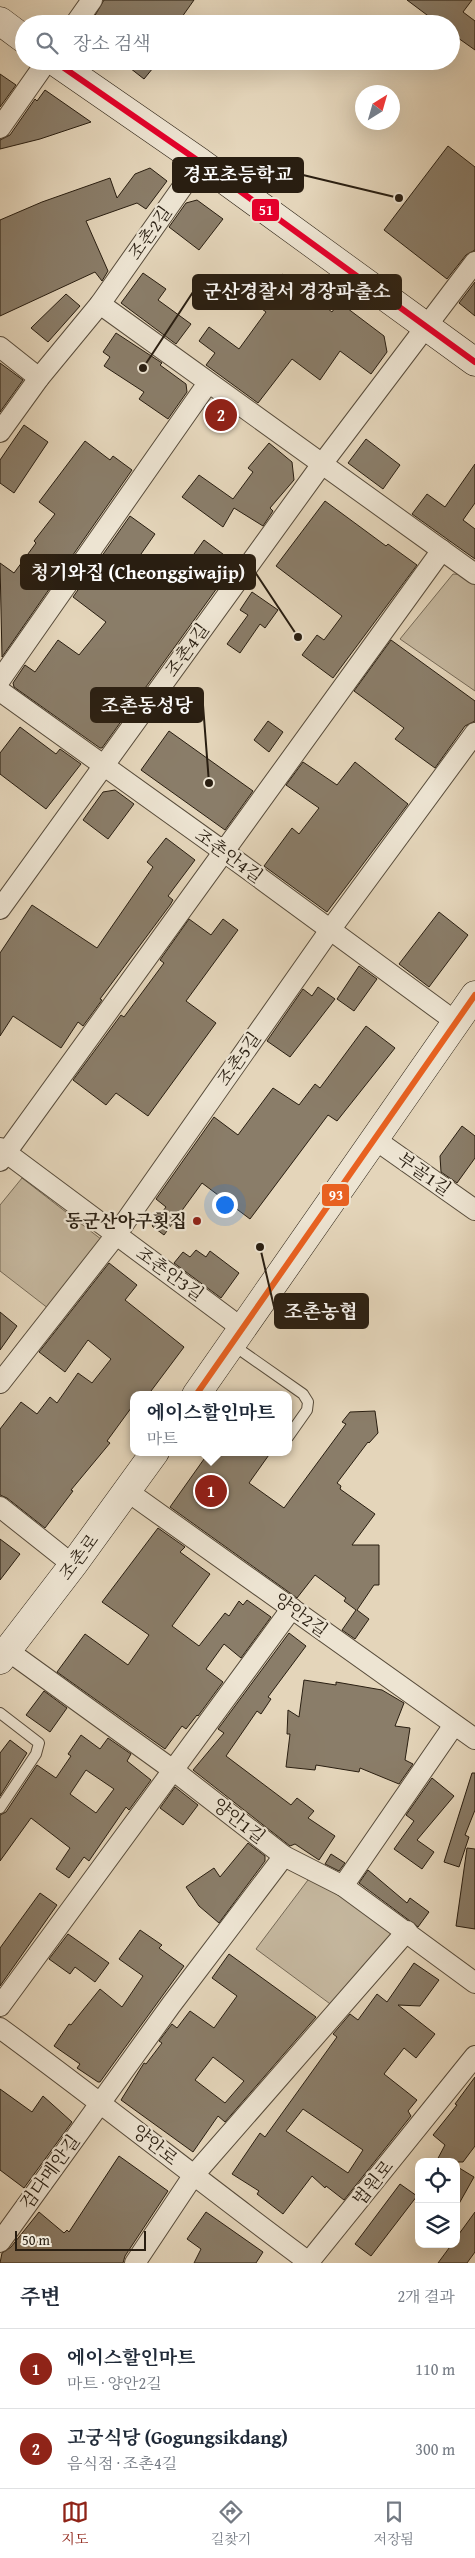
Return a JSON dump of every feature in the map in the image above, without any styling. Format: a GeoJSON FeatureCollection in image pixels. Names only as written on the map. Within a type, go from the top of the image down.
{"type":"FeatureCollection","features":[{"type":"Feature","properties":{"kind":"street"},"geometry":{"type":"LineString","coordinates":[[81,15],[92,0]]}},
{"type":"Feature","properties":{"kind":"street"},"geometry":{"type":"LineString","coordinates":[[0,21],[15,32]]}},
{"type":"Feature","properties":{"kind":"street"},"geometry":{"type":"LineString","coordinates":[[0,128],[42,70]]}},
{"type":"Feature","properties":{"kind":"street"},"geometry":{"type":"LineString","coordinates":[[67,70],[200,162],[424,327],[475,362]]}},
{"type":"Feature","properties":{"kind":"street","name":"조촌2길"},"geometry":{"type":"LineString","coordinates":[[0,432],[39,378],[100,304],[200,162]]}},
{"type":"Feature","properties":{"kind":"street","name":"조촌4길"},"geometry":{"type":"LineString","coordinates":[[0,909],[322,464],[475,262]]}},
{"type":"Feature","properties":{"kind":"street"},"geometry":{"type":"LineString","coordinates":[[100,304],[475,574]]}},
{"type":"Feature","properties":{"kind":"street"},"geometry":{"type":"LineString","coordinates":[[0,347],[39,378]]}},
{"type":"Feature","properties":{"kind":"street"},"geometry":{"type":"LineString","coordinates":[[0,680],[208,383]]}},
{"type":"Feature","properties":{"kind":"street"},"geometry":{"type":"LineString","coordinates":[[2,1154],[442,550]]}},
{"type":"Feature","properties":{"kind":"street","name":"조촌안4길"},"geometry":{"type":"LineString","coordinates":[[0,691],[223,851],[456,1022]]}},
{"type":"Feature","properties":{"kind":"street","name":"조촌5길"},"geometry":{"type":"LineString","coordinates":[[0,1383],[116,1235],[330,930],[475,733]]}},
{"type":"Feature","properties":{"kind":"street"},"geometry":{"type":"LineString","coordinates":[[199,1391],[238,1337],[373,1138],[475,995]]}},
{"type":"Feature","properties":{"kind":"street","name":"부골1길"},"geometry":{"type":"LineString","coordinates":[[373,1138],[475,1210]]}},
{"type":"Feature","properties":{"kind":"street","name":"조촌안3길"},"geometry":{"type":"LineString","coordinates":[[2,1154],[116,1235],[238,1337]]}},
{"type":"Feature","properties":{"kind":"street","name":"조촌로"},"geometry":{"type":"LineString","coordinates":[[3,1655],[73,1565],[152,1456]]}},
{"type":"Feature","properties":{"kind":"street","name":"양안2길"},"geometry":{"type":"LineString","coordinates":[[127,1491],[475,1739]]}},
{"type":"Feature","properties":{"kind":"street"},"geometry":{"type":"LineString","coordinates":[[0,1507],[73,1565]]}},
{"type":"Feature","properties":{"kind":"street"},"geometry":{"type":"LineString","coordinates":[[0,2006],[292,1608]]}},
{"type":"Feature","properties":{"kind":"street","name":"양안1길"},"geometry":{"type":"LineString","coordinates":[[3,1655],[173,1770],[284,1856],[344,1886],[475,1983]]}},
{"type":"Feature","properties":{"kind":"street"},"geometry":{"type":"LineString","coordinates":[[344,1886],[454,1725]]}},
{"type":"Feature","properties":{"kind":"street","name":"검다메안길"},"geometry":{"type":"LineString","coordinates":[[0,2242],[101,2102],[284,1856]]}},
{"type":"Feature","properties":{"kind":"street"},"geometry":{"type":"LineString","coordinates":[[135,2263],[193,2176],[407,1931]]}},
{"type":"Feature","properties":{"kind":"street","name":"양안로"},"geometry":{"type":"LineString","coordinates":[[0,2028],[101,2102],[193,2176],[309,2263]]}},
{"type":"Feature","properties":{"kind":"street","name":"법원로"},"geometry":{"type":"LineString","coordinates":[[309,2263],[474,2059]]}},
{"type":"Feature","properties":{"kind":"lane"},"geometry":{"type":"LineString","coordinates":[[238,1337],[308,1402],[307,1410],[292,1431]]}},
{"type":"Feature","properties":{"kind":"lane"},"geometry":{"type":"LineString","coordinates":[[0,1713],[38,1743],[36,1754],[0,1808]]}},
{"type":"Feature","properties":{"kind":"shaded area"},"geometry":{"type":"Polygon","coordinates":[[[453,574],[467,575],[475,581],[475,691],[400,639],[453,574]]]}},
{"type":"Feature","properties":{"kind":"shaded area"},"geometry":{"type":"Polygon","coordinates":[[[22,1178],[106,1243],[53,1312],[0,1271],[0,1205],[22,1178]]]}},
{"type":"Feature","properties":{"kind":"shaded area"},"geometry":{"type":"Polygon","coordinates":[[[314,1872],[395,1932],[337,2009],[256,1949],[314,1872]]]}},
{"type":"Feature","properties":{"kind":"building"},"geometry":{"type":"Polygon","coordinates":[[[104,0],[194,0],[183,15],[95,15],[104,0]]]}},
{"type":"Feature","properties":{"kind":"building"},"geometry":{"type":"Polygon","coordinates":[[[407,0],[472,0],[463,12],[475,21],[475,50],[460,39],[460,15],[427,15],[407,0]]]}},
{"type":"Feature","properties":{"kind":"building"},"geometry":{"type":"Polygon","coordinates":[[[132,70],[151,70],[144,79],[132,70]]]}},
{"type":"Feature","properties":{"kind":"building"},"geometry":{"type":"Polygon","coordinates":[[[0,74],[16,85],[0,107],[0,74]]]}},
{"type":"Feature","properties":{"kind":"building"},"geometry":{"type":"Polygon","coordinates":[[[45,90],[91,122],[40,139],[0,149],[0,140],[10,135],[35,99],[37,101],[45,90]]]}},
{"type":"Feature","properties":{"kind":"building"},"geometry":{"type":"Polygon","coordinates":[[[448,146],[475,167],[475,250],[466,255],[447,279],[384,230],[448,146]]]}},
{"type":"Feature","properties":{"kind":"building"},"geometry":{"type":"Polygon","coordinates":[[[150,168],[167,181],[146,209],[137,203],[86,221],[108,271],[102,281],[95,272],[0,316],[0,220],[42,202],[110,178],[117,198],[135,174],[150,168]]]}},
{"type":"Feature","properties":{"kind":"building"},"geometry":{"type":"Polygon","coordinates":[[[197,200],[223,219],[199,250],[169,227],[186,203],[197,200]]]}},
{"type":"Feature","properties":{"kind":"building"},"geometry":{"type":"Polygon","coordinates":[[[143,273],[166,289],[158,300],[191,324],[176,344],[121,303],[143,273]]]}},
{"type":"Feature","properties":{"kind":"building"},"geometry":{"type":"Polygon","coordinates":[[[282,274],[332,312],[339,302],[384,336],[387,352],[371,374],[340,351],[320,380],[292,359],[258,403],[206,365],[215,353],[199,341],[209,327],[239,349],[266,312],[258,306],[282,274]]]}},
{"type":"Feature","properties":{"kind":"building"},"geometry":{"type":"Polygon","coordinates":[[[475,282],[475,316],[459,303],[475,282]]]}},
{"type":"Feature","properties":{"kind":"building"},"geometry":{"type":"Polygon","coordinates":[[[66,294],[80,306],[48,342],[31,328],[66,294]]]}},
{"type":"Feature","properties":{"kind":"building"},"geometry":{"type":"Polygon","coordinates":[[[116,333],[162,363],[160,365],[186,384],[187,392],[168,419],[139,399],[144,392],[104,366],[110,357],[103,352],[116,333]]]}},
{"type":"Feature","properties":{"kind":"building"},"geometry":{"type":"Polygon","coordinates":[[[0,363],[23,380],[0,412],[0,363]]]}},
{"type":"Feature","properties":{"kind":"building"},"geometry":{"type":"Polygon","coordinates":[[[24,425],[48,442],[14,493],[0,483],[0,460],[24,425]]]}},
{"type":"Feature","properties":{"kind":"building"},"geometry":{"type":"Polygon","coordinates":[[[366,439],[400,465],[383,489],[348,463],[366,439]]]}},
{"type":"Feature","properties":{"kind":"building"},"geometry":{"type":"Polygon","coordinates":[[[85,441],[110,460],[113,456],[132,470],[2,657],[0,563],[14,573],[36,543],[34,541],[55,514],[39,502],[85,441]]]}},
{"type":"Feature","properties":{"kind":"building"},"geometry":{"type":"Polygon","coordinates":[[[269,443],[292,462],[294,480],[270,508],[273,511],[263,526],[234,508],[223,527],[182,497],[199,475],[233,499],[253,472],[248,468],[269,443]]]}},
{"type":"Feature","properties":{"kind":"building"},"geometry":{"type":"Polygon","coordinates":[[[475,464],[475,503],[463,520],[475,529],[475,559],[412,514],[427,494],[445,507],[475,464]]]}},
{"type":"Feature","properties":{"kind":"building"},"geometry":{"type":"Polygon","coordinates":[[[325,501],[386,546],[388,544],[417,565],[333,678],[302,655],[317,635],[324,640],[342,616],[276,566],[325,501]]]}},
{"type":"Feature","properties":{"kind":"building"},"geometry":{"type":"Polygon","coordinates":[[[130,516],[155,534],[134,564],[169,589],[204,540],[235,563],[102,748],[100,748],[14,687],[13,683],[25,665],[35,672],[58,640],[79,655],[106,622],[73,597],[130,516]]]}},
{"type":"Feature","properties":{"kind":"building"},"geometry":{"type":"Polygon","coordinates":[[[252,592],[278,610],[265,628],[260,624],[240,653],[227,644],[248,615],[240,610],[252,592]]]}},
{"type":"Feature","properties":{"kind":"building"},"geometry":{"type":"Polygon","coordinates":[[[391,640],[475,701],[475,721],[465,726],[435,768],[395,739],[404,728],[354,691],[391,640]]]}},
{"type":"Feature","properties":{"kind":"building"},"geometry":{"type":"Polygon","coordinates":[[[268,721],[283,732],[269,752],[254,740],[268,721]]]}},
{"type":"Feature","properties":{"kind":"building"},"geometry":{"type":"Polygon","coordinates":[[[20,727],[56,754],[60,749],[81,764],[46,809],[0,774],[0,753],[20,727]]]}},
{"type":"Feature","properties":{"kind":"building"},"geometry":{"type":"Polygon","coordinates":[[[169,731],[253,791],[225,830],[141,770],[169,731]]]}},
{"type":"Feature","properties":{"kind":"building"},"geometry":{"type":"Polygon","coordinates":[[[303,762],[337,785],[355,762],[408,804],[327,912],[264,866],[292,828],[299,834],[319,808],[286,785],[303,762]]]}},
{"type":"Feature","properties":{"kind":"building"},"geometry":{"type":"Polygon","coordinates":[[[115,790],[134,804],[108,839],[83,820],[103,792],[115,790]]]}},
{"type":"Feature","properties":{"kind":"building"},"geometry":{"type":"Polygon","coordinates":[[[166,838],[195,860],[168,896],[173,900],[170,905],[100,999],[102,1000],[83,1026],[78,1022],[61,1048],[13,1016],[0,1036],[0,953],[32,905],[97,948],[153,867],[147,862],[166,838]]]}},
{"type":"Feature","properties":{"kind":"building"},"geometry":{"type":"Polygon","coordinates":[[[439,912],[468,935],[429,987],[399,964],[439,912]]]}},
{"type":"Feature","properties":{"kind":"building"},"geometry":{"type":"Polygon","coordinates":[[[189,919],[211,935],[223,919],[238,930],[186,1001],[216,1023],[148,1116],[116,1093],[106,1105],[73,1080],[121,1015],[124,1017],[164,963],[160,960],[189,919]]]}},
{"type":"Feature","properties":{"kind":"building"},"geometry":{"type":"Polygon","coordinates":[[[359,966],[377,979],[354,1011],[337,999],[359,966]]]}},
{"type":"Feature","properties":{"kind":"building"},"geometry":{"type":"Polygon","coordinates":[[[318,987],[335,999],[290,1057],[267,1041],[303,989],[312,996],[318,987]]]}},
{"type":"Feature","properties":{"kind":"building"},"geometry":{"type":"Polygon","coordinates":[[[366,1026],[395,1048],[337,1121],[328,1115],[250,1219],[202,1183],[164,1235],[152,1226],[166,1207],[156,1199],[214,1117],[238,1135],[273,1088],[299,1105],[315,1084],[320,1088],[366,1026]]]}},
{"type":"Feature","properties":{"kind":"building"},"geometry":{"type":"Polygon","coordinates":[[[462,1126],[475,1136],[475,1158],[457,1183],[441,1172],[440,1156],[462,1126]]]}},
{"type":"Feature","properties":{"kind":"building"},"geometry":{"type":"Polygon","coordinates":[[[196,1250],[206,1257],[210,1251],[239,1273],[221,1298],[174,1263],[183,1252],[190,1257],[196,1250]]]}},
{"type":"Feature","properties":{"kind":"building"},"geometry":{"type":"Polygon","coordinates":[[[109,1263],[137,1285],[125,1300],[184,1347],[151,1391],[130,1391],[130,1409],[107,1441],[110,1443],[71,1490],[73,1491],[45,1528],[7,1498],[0,1495],[0,1429],[21,1402],[37,1414],[50,1397],[57,1403],[78,1373],[92,1383],[111,1359],[88,1340],[65,1372],[39,1352],[109,1263]]]}},
{"type":"Feature","properties":{"kind":"building"},"geometry":{"type":"Polygon","coordinates":[[[0,1312],[17,1326],[0,1350],[0,1312]]]}},
{"type":"Feature","properties":{"kind":"building"},"geometry":{"type":"Polygon","coordinates":[[[375,1411],[378,1433],[368,1442],[337,1483],[341,1486],[340,1489],[375,1514],[352,1545],[379,1545],[379,1585],[374,1585],[357,1610],[369,1619],[355,1639],[342,1630],[356,1610],[344,1601],[346,1598],[315,1575],[297,1598],[170,1507],[206,1456],[268,1456],[249,1483],[284,1508],[346,1424],[342,1422],[350,1412],[375,1411]]]}},
{"type":"Feature","properties":{"kind":"building"},"geometry":{"type":"Polygon","coordinates":[[[158,1528],[185,1547],[180,1552],[210,1574],[172,1626],[199,1646],[225,1613],[229,1616],[239,1601],[243,1605],[247,1600],[271,1617],[241,1658],[224,1644],[206,1669],[223,1682],[198,1716],[186,1729],[182,1726],[165,1749],[57,1672],[85,1634],[128,1665],[149,1635],[102,1602],[158,1528]]]}},
{"type":"Feature","properties":{"kind":"building"},"geometry":{"type":"Polygon","coordinates":[[[0,1539],[20,1554],[0,1580],[0,1539]]]}},
{"type":"Feature","properties":{"kind":"building"},"geometry":{"type":"Polygon","coordinates":[[[289,1633],[306,1646],[268,1697],[271,1699],[261,1714],[257,1711],[226,1756],[291,1805],[297,1798],[314,1811],[308,1818],[335,1836],[319,1860],[295,1844],[290,1846],[193,1770],[224,1733],[218,1729],[289,1633]]]}},
{"type":"Feature","properties":{"kind":"building"},"geometry":{"type":"Polygon","coordinates":[[[304,1680],[336,1685],[336,1682],[382,1690],[404,1703],[395,1726],[410,1728],[405,1760],[413,1764],[399,1784],[360,1768],[359,1772],[316,1765],[315,1770],[286,1767],[290,1734],[287,1734],[288,1710],[299,1717],[304,1680]]]}},
{"type":"Feature","properties":{"kind":"building"},"geometry":{"type":"Polygon","coordinates":[[[44,1691],[67,1708],[50,1732],[26,1715],[44,1691]]]}},
{"type":"Feature","properties":{"kind":"building"},"geometry":{"type":"Polygon","coordinates":[[[81,1735],[100,1749],[108,1738],[131,1754],[127,1761],[151,1780],[129,1810],[126,1807],[89,1861],[84,1857],[69,1878],[56,1869],[70,1848],[31,1818],[0,1861],[0,1815],[6,1812],[37,1765],[56,1778],[71,1756],[68,1754],[81,1735]],[[86,1770],[70,1794],[96,1813],[114,1789],[86,1770]]]}},
{"type":"Feature","properties":{"kind":"building"},"geometry":{"type":"Polygon","coordinates":[[[10,1740],[27,1753],[0,1796],[0,1753],[10,1740]]]}},
{"type":"Feature","properties":{"kind":"building"},"geometry":{"type":"Polygon","coordinates":[[[472,1773],[475,1773],[475,1810],[465,1835],[469,1837],[459,1867],[444,1862],[472,1773]]]}},
{"type":"Feature","properties":{"kind":"building"},"geometry":{"type":"Polygon","coordinates":[[[432,1778],[454,1796],[417,1840],[434,1852],[422,1869],[394,1849],[414,1821],[406,1815],[432,1778]]]}},
{"type":"Feature","properties":{"kind":"building"},"geometry":{"type":"Polygon","coordinates":[[[175,1787],[198,1805],[183,1825],[160,1808],[175,1787]]]}},
{"type":"Feature","properties":{"kind":"building"},"geometry":{"type":"Polygon","coordinates":[[[248,1843],[265,1856],[265,1861],[219,1923],[199,1906],[186,1887],[214,1868],[220,1877],[248,1843]]]}},
{"type":"Feature","properties":{"kind":"building"},"geometry":{"type":"Polygon","coordinates":[[[467,1848],[475,1849],[475,1929],[456,1926],[467,1848]]]}},
{"type":"Feature","properties":{"kind":"building"},"geometry":{"type":"Polygon","coordinates":[[[331,1854],[345,1863],[339,1871],[325,1864],[331,1854]]]}},
{"type":"Feature","properties":{"kind":"building"},"geometry":{"type":"Polygon","coordinates":[[[368,1870],[407,1903],[410,1898],[429,1912],[418,1927],[359,1883],[368,1870]]]}},
{"type":"Feature","properties":{"kind":"building"},"geometry":{"type":"Polygon","coordinates":[[[40,1893],[57,1905],[0,1986],[0,1948],[40,1893]]]}},
{"type":"Feature","properties":{"kind":"building"},"geometry":{"type":"Polygon","coordinates":[[[140,1930],[162,1945],[159,1948],[184,1966],[100,2082],[98,2082],[77,2068],[80,2064],[54,2046],[69,2024],[71,2025],[100,1989],[122,2007],[143,1976],[119,1959],[140,1930]]]}},
{"type":"Feature","properties":{"kind":"building"},"geometry":{"type":"Polygon","coordinates":[[[68,1934],[109,1963],[95,1982],[75,1967],[70,1974],[49,1959],[68,1934]]]}},
{"type":"Feature","properties":{"kind":"building"},"geometry":{"type":"Polygon","coordinates":[[[229,1954],[316,2017],[225,2122],[218,2116],[193,2152],[121,2100],[144,2063],[146,2064],[162,2043],[159,2041],[172,2024],[177,2028],[190,2011],[214,2028],[237,1996],[212,1978],[229,1954]],[[213,2057],[195,2080],[225,2103],[244,2081],[213,2057]]]}},
{"type":"Feature","properties":{"kind":"building"},"geometry":{"type":"Polygon","coordinates":[[[414,1963],[439,1980],[420,2006],[398,2005],[435,2034],[416,2058],[404,2048],[384,2074],[417,2100],[408,2111],[411,2116],[344,2200],[326,2186],[325,2188],[312,2176],[283,2214],[257,2194],[259,2191],[232,2174],[260,2133],[265,2137],[337,2037],[333,2034],[350,2014],[358,2020],[377,1994],[387,2002],[414,1963]],[[303,2109],[286,2131],[348,2173],[363,2150],[303,2109]]]}},
{"type":"Feature","properties":{"kind":"building"},"geometry":{"type":"Polygon","coordinates":[[[475,2077],[475,2146],[463,2162],[460,2162],[460,2158],[438,2158],[445,2145],[433,2135],[457,2105],[455,2104],[475,2077]]]}},
{"type":"Feature","properties":{"kind":"building"},"geometry":{"type":"Polygon","coordinates":[[[0,2089],[32,2112],[43,2096],[72,2122],[24,2188],[0,2170],[0,2089]]]}},
{"type":"Feature","properties":{"kind":"building"},"geometry":{"type":"Polygon","coordinates":[[[119,2156],[168,2191],[125,2256],[123,2263],[0,2263],[2,2253],[11,2247],[39,2212],[64,2233],[67,2230],[69,2232],[119,2156]]]}},
{"type":"Feature","properties":{"kind":"building"},"geometry":{"type":"Polygon","coordinates":[[[460,2168],[474,2177],[460,2202],[460,2168]]]}},
{"type":"Feature","properties":{"kind":"building"},"geometry":{"type":"Polygon","coordinates":[[[400,2184],[415,2195],[415,2199],[371,2256],[355,2244],[400,2184]]]}},
{"type":"Feature","properties":{"kind":"building"},"geometry":{"type":"Polygon","coordinates":[[[206,2212],[263,2252],[256,2263],[194,2263],[201,2249],[187,2239],[206,2212]]]}},
{"type":"Feature","properties":{"kind":"building"},"geometry":{"type":"Polygon","coordinates":[[[475,2212],[475,2252],[467,2263],[438,2263],[449,2248],[460,2248],[460,2233],[475,2212]]]}},
{"type":"Feature","properties":{"kind":"transit line","name":"51"},"geometry":{"type":"LineString","coordinates":[[67,70],[200,162],[475,362]]}},
{"type":"Feature","properties":{"kind":"transit line","name":"93"},"geometry":{"type":"LineString","coordinates":[[199,1391],[475,995]]}},
{"type":"Feature","properties":{"kind":"place","name":"경포초등학교"},"geometry":{"type":"Point","coordinates":[399,198]}},
{"type":"Feature","properties":{"kind":"place","name":"군산경찰서 경장파출소"},"geometry":{"type":"Point","coordinates":[143,368]}},
{"type":"Feature","properties":{"kind":"place","name":"고궁식당 (Gogungsikdang)"},"geometry":{"type":"Point","coordinates":[221,415]}},
{"type":"Feature","properties":{"kind":"place","name":"청기와집 (Cheonggiwajip)"},"geometry":{"type":"Point","coordinates":[298,637]}},
{"type":"Feature","properties":{"kind":"place","name":"조촌동성당"},"geometry":{"type":"Point","coordinates":[209,783]}},
{"type":"Feature","properties":{"kind":"place","name":"동군산아구횟집"},"geometry":{"type":"Point","coordinates":[197,1221]}},
{"type":"Feature","properties":{"kind":"place","name":"조촌농협"},"geometry":{"type":"Point","coordinates":[260,1247]}},
{"type":"Feature","properties":{"kind":"place","name":"에이스할인마트"},"geometry":{"type":"Point","coordinates":[211,1491]}}]}
